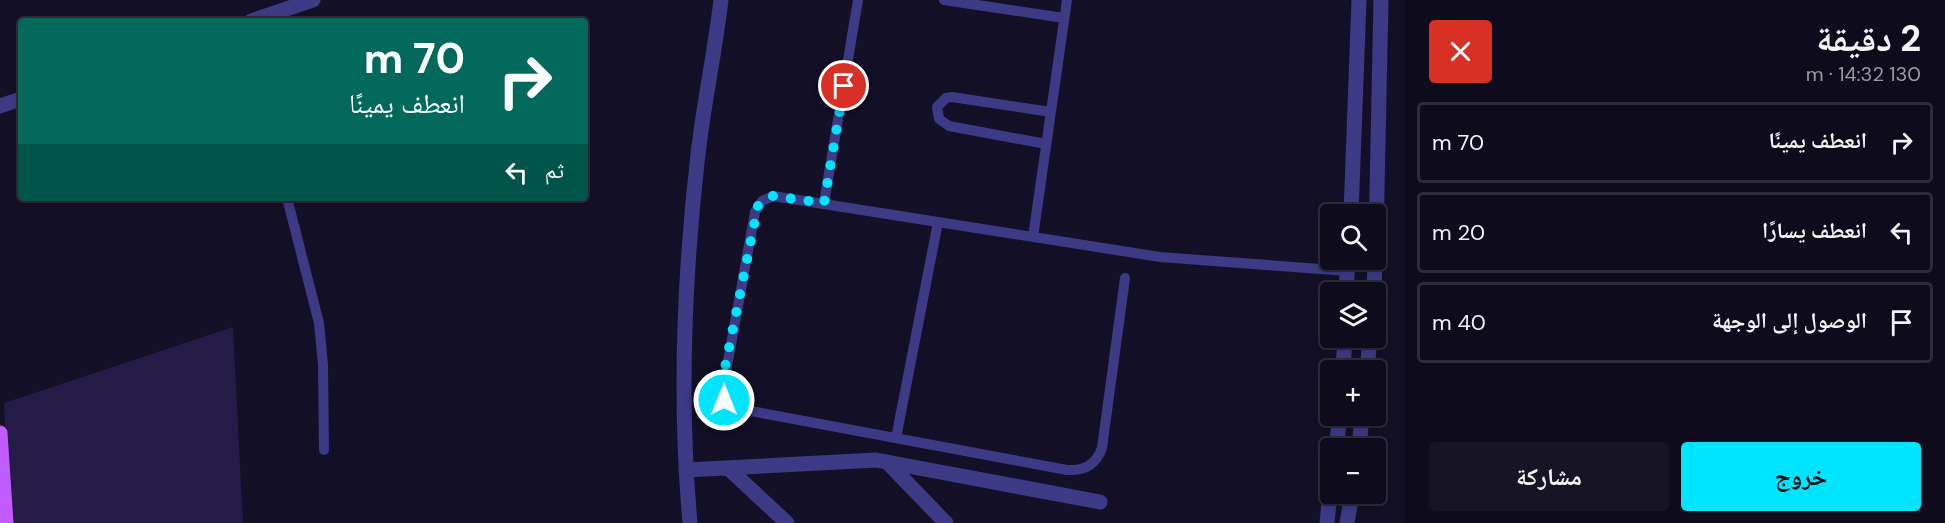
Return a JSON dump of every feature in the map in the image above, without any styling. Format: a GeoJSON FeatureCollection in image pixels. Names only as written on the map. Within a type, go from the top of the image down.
{"type":"FeatureCollection","features":[{"type":"Feature","properties":{"kind":"main road"},"geometry":{"type":"LineString","coordinates":[[0,433],[6,523]]}},
{"type":"Feature","properties":{"kind":"street"},"geometry":{"type":"LineString","coordinates":[[260,18],[314,0]]}},
{"type":"Feature","properties":{"kind":"street"},"geometry":{"type":"LineString","coordinates":[[690,523],[686,470],[687,283],[698,153],[721,0]]}},
{"type":"Feature","properties":{"kind":"street"},"geometry":{"type":"LineString","coordinates":[[1351,204],[1359,0]]}},
{"type":"Feature","properties":{"kind":"street"},"geometry":{"type":"LineString","coordinates":[[1377,204],[1381,0]]}},
{"type":"Feature","properties":{"kind":"street"},"geometry":{"type":"LineString","coordinates":[[0,106],[18,100]]}},
{"type":"Feature","properties":{"kind":"street"},"geometry":{"type":"LineString","coordinates":[[686,470],[861,460],[887,462],[1100,502]]}},
{"type":"Feature","properties":{"kind":"street"},"geometry":{"type":"LineString","coordinates":[[887,462],[946,523]]}},
{"type":"Feature","properties":{"kind":"street"},"geometry":{"type":"LineString","coordinates":[[728,468],[787,523]]}},
{"type":"Feature","properties":{"kind":"street"},"geometry":{"type":"LineString","coordinates":[[1327,523],[1329,504]]}},
{"type":"Feature","properties":{"kind":"street"},"geometry":{"type":"LineString","coordinates":[[1347,523],[1350,504]]}},
{"type":"Feature","properties":{"kind":"lane"},"geometry":{"type":"LineString","coordinates":[[824,203],[858,0]]}},
{"type":"Feature","properties":{"kind":"lane"},"geometry":{"type":"LineString","coordinates":[[944,0],[1064,18]]}},
{"type":"Feature","properties":{"kind":"lane"},"geometry":{"type":"LineString","coordinates":[[1033,237],[1067,0]]}},
{"type":"Feature","properties":{"kind":"lane"},"geometry":{"type":"LineString","coordinates":[[1046,144],[949,126],[939,119],[937,107],[946,98],[952,97],[1051,112]]}},
{"type":"Feature","properties":{"kind":"lane"},"geometry":{"type":"LineString","coordinates":[[1125,278],[1102,448],[1093,464],[1085,469],[1067,470],[735,408],[729,405],[722,394],[758,206],[773,196],[1160,257],[1320,264]]}},
{"type":"Feature","properties":{"kind":"lane"},"geometry":{"type":"LineString","coordinates":[[288,201],[319,323],[323,365],[324,450]]}},
{"type":"Feature","properties":{"kind":"lane"},"geometry":{"type":"LineString","coordinates":[[896,438],[938,222]]}},
{"type":"Feature","properties":{"kind":"building"},"geometry":{"type":"Polygon","coordinates":[[[233,327],[243,523],[9,523],[4,403],[233,327]]]}},
{"type":"Feature","properties":{"kind":"route"},"geometry":{"type":"LineString","coordinates":[[724,400],[721,387],[755,212],[762,201],[773,196],[824,203],[844,86]]}}]}
